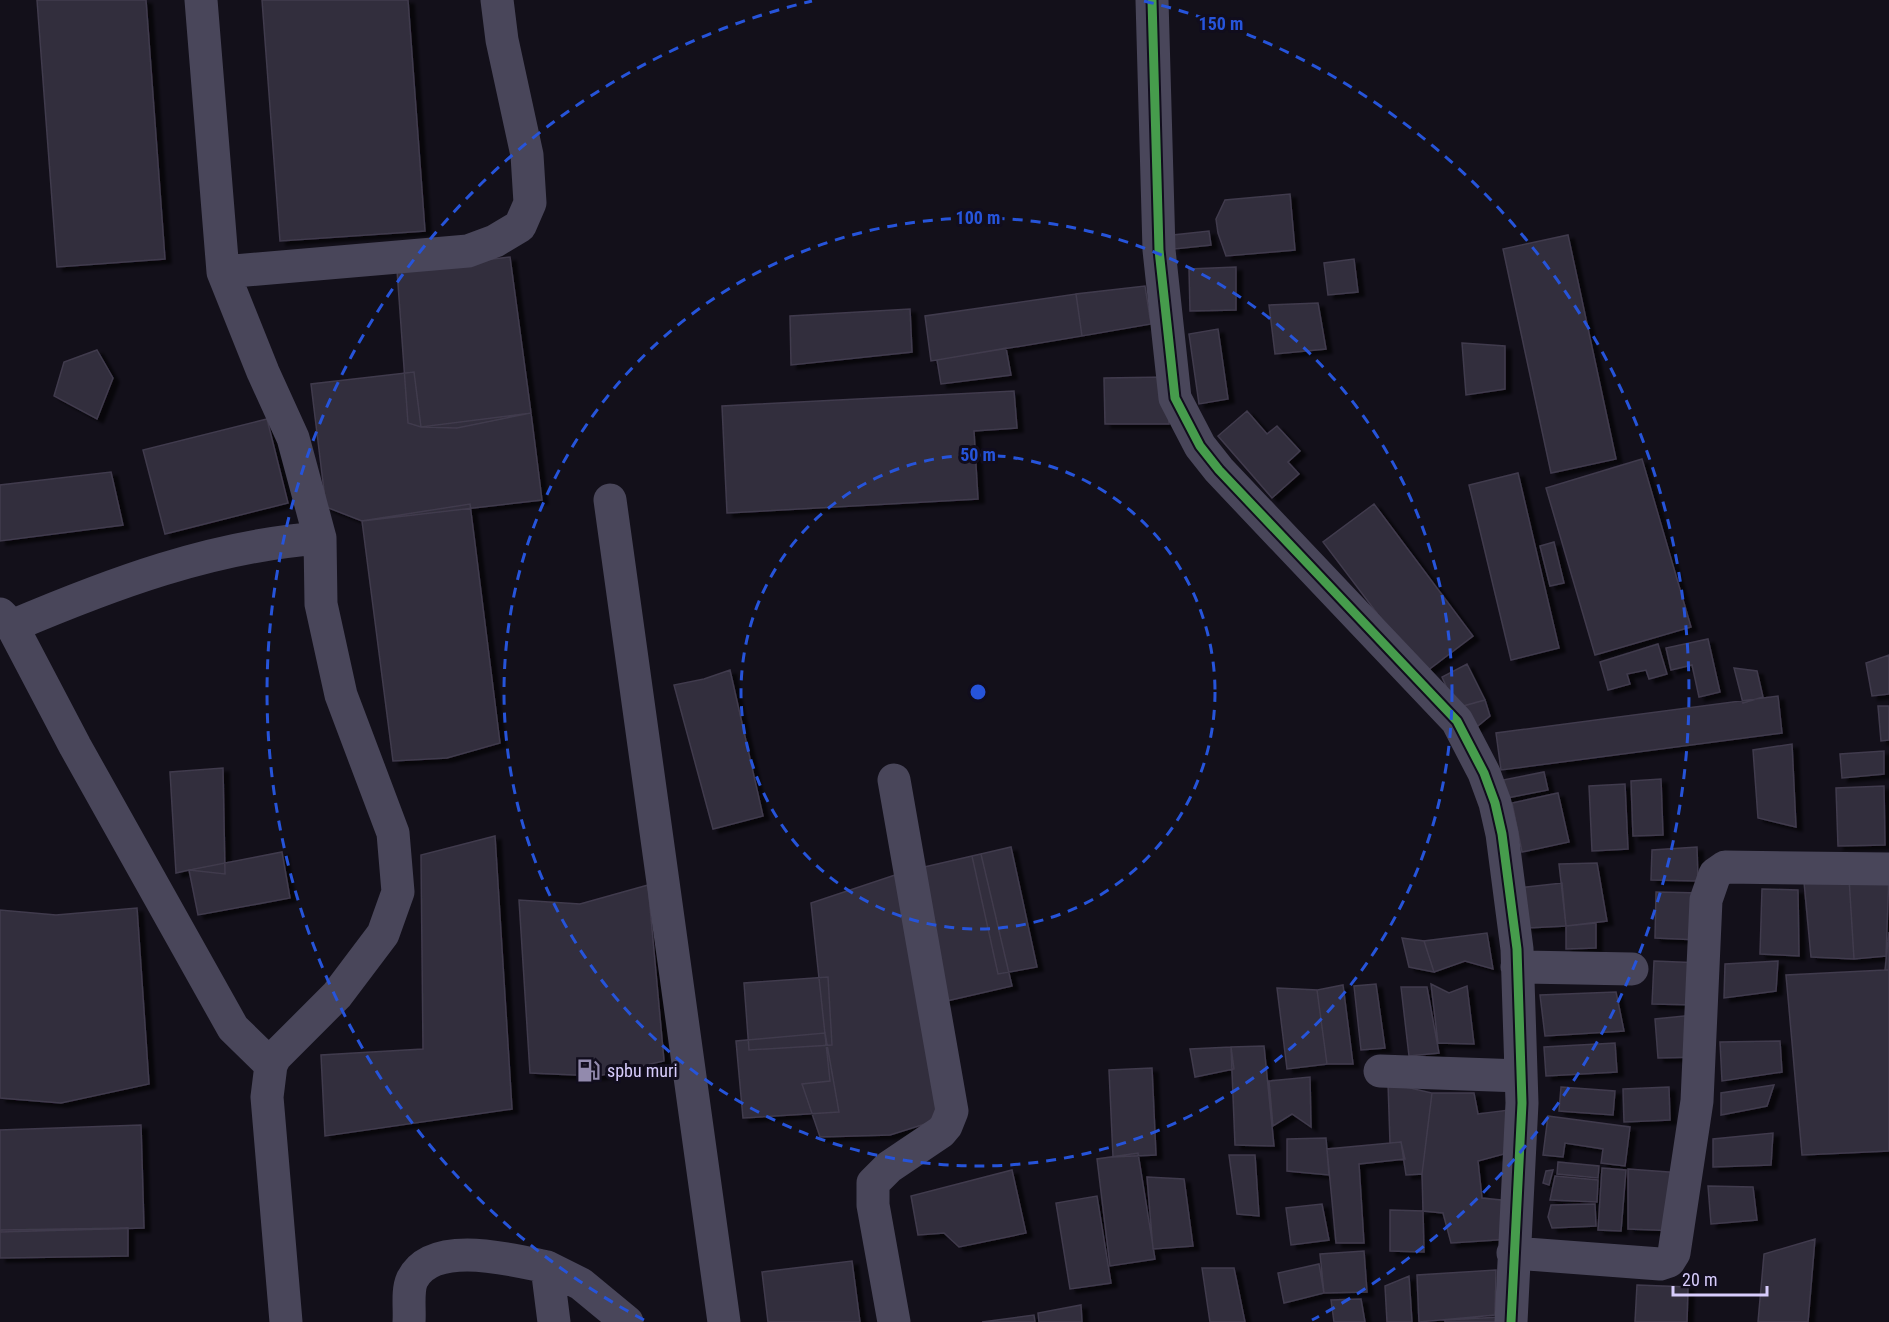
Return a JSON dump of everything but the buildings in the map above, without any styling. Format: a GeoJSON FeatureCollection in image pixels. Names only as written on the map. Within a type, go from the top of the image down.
{"type":"FeatureCollection","features":[{"type":"Feature","properties":{"kind":"street"},"geometry":{"type":"LineString","coordinates":[[201,0],[224,272],[263,372],[293,438],[320,538],[321,604],[341,695],[393,834],[399,892],[383,934],[337,995],[271,1065],[267,1097],[286,1322]]}},
{"type":"Feature","properties":{"kind":"street"},"geometry":{"type":"LineString","coordinates":[[224,272],[468,251],[495,242],[520,226],[530,203],[527,155],[502,40],[497,0]]}},
{"type":"Feature","properties":{"kind":"street"},"geometry":{"type":"LineString","coordinates":[[1152,0],[1159,250],[1175,398],[1200,446],[1220,470],[1457,721],[1484,773],[1495,803],[1502,834],[1518,967],[1522,1103],[1511,1322]]}},
{"type":"Feature","properties":{"kind":"street"},"geometry":{"type":"LineString","coordinates":[[610,500],[724,1322]]}},
{"type":"Feature","properties":{"kind":"street"},"geometry":{"type":"LineString","coordinates":[[271,1065],[233,1028],[6,620],[155,571],[271,542],[320,538]]}},
{"type":"Feature","properties":{"kind":"street"},"geometry":{"type":"LineString","coordinates":[[894,780],[952,1111],[941,1132],[890,1167],[873,1183],[873,1205],[894,1322]]}},
{"type":"Feature","properties":{"kind":"street"},"geometry":{"type":"LineString","coordinates":[[1513,1253],[1660,1264],[1669,1261],[1674,1253],[1697,1101],[1706,900],[1715,874],[1725,867],[1889,869]]}},
{"type":"Feature","properties":{"kind":"street"},"geometry":{"type":"LineString","coordinates":[[1518,967],[1632,969]]}},
{"type":"Feature","properties":{"kind":"street"},"geometry":{"type":"LineString","coordinates":[[1380,1071],[1521,1076]]}},
{"type":"Feature","properties":{"kind":"street"},"geometry":{"type":"LineString","coordinates":[[409,1322],[411,1282],[419,1270],[450,1257],[483,1254],[547,1267],[581,1284],[627,1322]]}},
{"type":"Feature","properties":{"kind":"street"},"geometry":{"type":"LineString","coordinates":[[547,1267],[554,1322]]}},
{"type":"Feature","properties":{"kind":"cycle path"},"geometry":{"type":"LineString","coordinates":[[1152,0],[1159,250],[1175,398],[1200,446],[1219,470],[1457,721],[1484,773],[1495,803],[1502,834],[1517,949],[1522,1103],[1511,1322]]}},
{"type":"Feature","properties":{"kind":"place","name":"spbu muri"},"geometry":{"type":"Point","coordinates":[589,1071]}}]}
